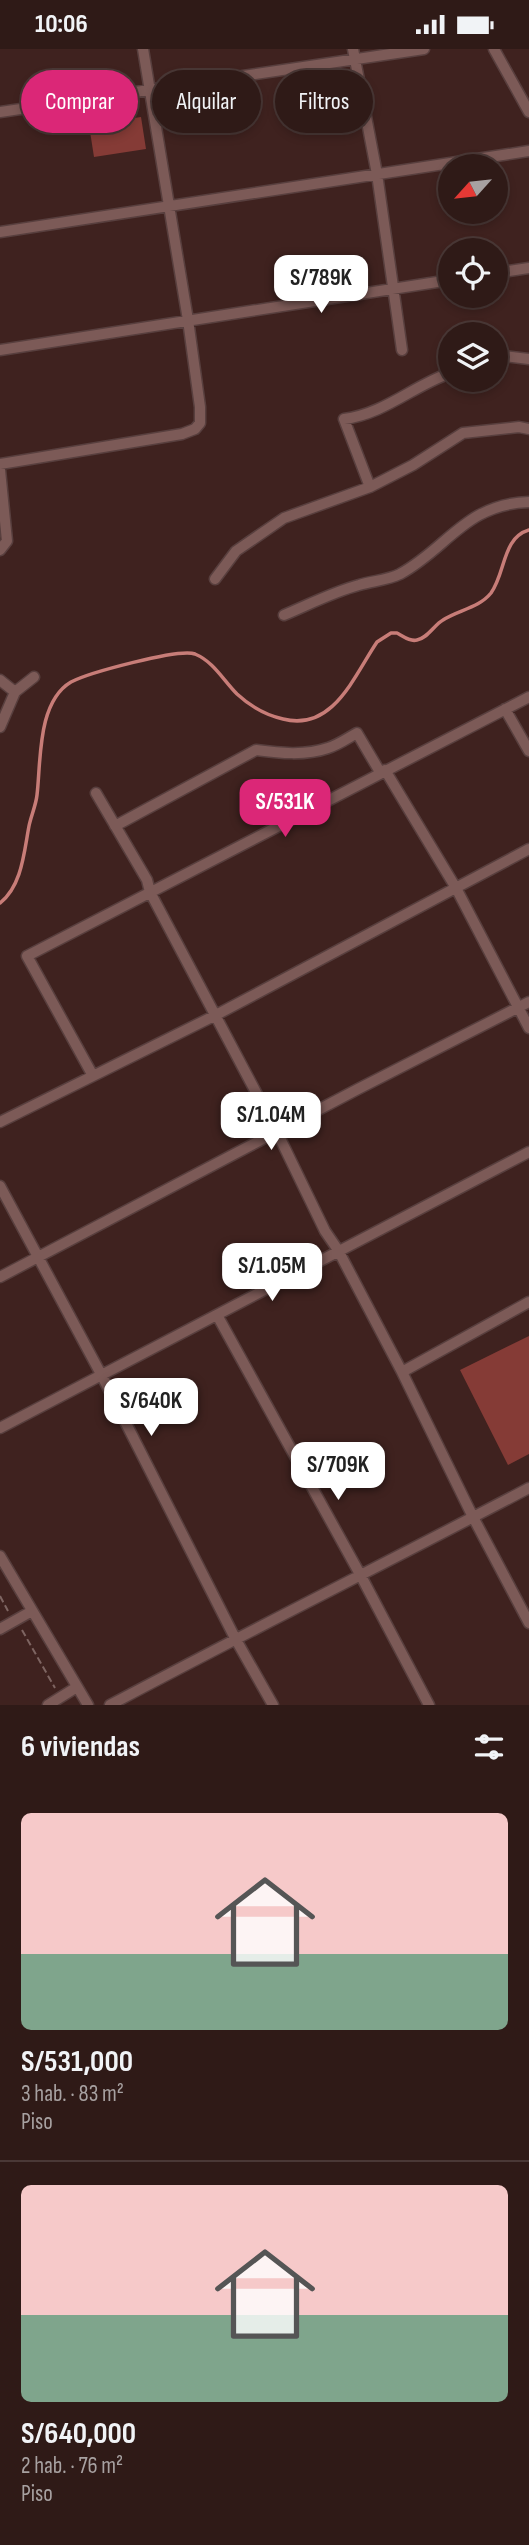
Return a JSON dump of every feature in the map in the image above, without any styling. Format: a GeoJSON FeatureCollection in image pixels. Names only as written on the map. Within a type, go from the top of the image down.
{"type":"FeatureCollection","features":[{"type":"Feature","properties":{"kind":"street"},"geometry":{"type":"LineString","coordinates":[[0,464],[182,433],[195,429],[200,423],[188,320],[143,49]]}},
{"type":"Feature","properties":{"kind":"street"},"geometry":{"type":"LineString","coordinates":[[0,112],[354,54],[424,49]]}},
{"type":"Feature","properties":{"kind":"street"},"geometry":{"type":"LineString","coordinates":[[494,49],[529,112]]}},
{"type":"Feature","properties":{"kind":"street"},"geometry":{"type":"LineString","coordinates":[[354,54],[377,174],[401,350]]}},
{"type":"Feature","properties":{"kind":"street"},"geometry":{"type":"LineString","coordinates":[[0,232],[529,151]]}},
{"type":"Feature","properties":{"kind":"street"},"geometry":{"type":"LineString","coordinates":[[508,271],[529,268]]}},
{"type":"Feature","properties":{"kind":"street"},"geometry":{"type":"LineString","coordinates":[[0,350],[438,282]]}},
{"type":"Feature","properties":{"kind":"street"},"geometry":{"type":"LineString","coordinates":[[508,357],[529,359]]}},
{"type":"Feature","properties":{"kind":"street"},"geometry":{"type":"LineString","coordinates":[[370,487],[344,419],[359,418],[376,411],[438,377]]}},
{"type":"Feature","properties":{"kind":"street"},"geometry":{"type":"LineString","coordinates":[[215,579],[236,551],[277,522],[339,496],[370,487],[413,465],[463,433],[519,427],[529,429]]}},
{"type":"Feature","properties":{"kind":"street"},"geometry":{"type":"LineString","coordinates":[[0,470],[4,543],[0,550]]}},
{"type":"Feature","properties":{"kind":"street"},"geometry":{"type":"LineString","coordinates":[[284,615],[357,585],[399,575],[455,530],[486,511],[529,502]]}},
{"type":"Feature","properties":{"kind":"street"},"geometry":{"type":"LineString","coordinates":[[0,727],[15,692],[34,677]]}},
{"type":"Feature","properties":{"kind":"street"},"geometry":{"type":"LineString","coordinates":[[0,680],[15,692]]}},
{"type":"Feature","properties":{"kind":"street"},"geometry":{"type":"LineString","coordinates":[[92,1075],[27,955],[529,697]]}},
{"type":"Feature","properties":{"kind":"street"},"geometry":{"type":"LineString","coordinates":[[505,709],[529,751]]}},
{"type":"Feature","properties":{"kind":"street"},"geometry":{"type":"LineString","coordinates":[[115,826],[256,750],[281,754],[310,752],[328,748],[357,733],[456,888],[529,1028]]}},
{"type":"Feature","properties":{"kind":"street"},"geometry":{"type":"LineString","coordinates":[[96,793],[147,880],[150,891],[277,1132],[325,1230],[402,1372],[473,1517],[529,1623]]}},
{"type":"Feature","properties":{"kind":"street"},"geometry":{"type":"LineString","coordinates":[[0,1122],[216,1015],[529,849]]}},
{"type":"Feature","properties":{"kind":"street"},"geometry":{"type":"LineString","coordinates":[[0,1277],[529,1002]]}},
{"type":"Feature","properties":{"kind":"street"},"geometry":{"type":"LineString","coordinates":[[0,1428],[529,1152]]}},
{"type":"Feature","properties":{"kind":"street"},"geometry":{"type":"LineString","coordinates":[[0,1186],[102,1375],[235,1638],[273,1705]]}},
{"type":"Feature","properties":{"kind":"street"},"geometry":{"type":"LineString","coordinates":[[402,1372],[529,1302]]}},
{"type":"Feature","properties":{"kind":"street"},"geometry":{"type":"LineString","coordinates":[[217,1315],[429,1705]]}},
{"type":"Feature","properties":{"kind":"street"},"geometry":{"type":"LineString","coordinates":[[110,1705],[529,1488]]}},
{"type":"Feature","properties":{"kind":"street"},"geometry":{"type":"LineString","coordinates":[[0,1556],[88,1705]]}},
{"type":"Feature","properties":{"kind":"street"},"geometry":{"type":"LineString","coordinates":[[0,1629],[32,1611]]}},
{"type":"Feature","properties":{"kind":"street"},"geometry":{"type":"LineString","coordinates":[[48,1705],[77,1687]]}},
{"type":"Feature","properties":{"kind":"path"},"geometry":{"type":"LineString","coordinates":[[0,1596],[10,1614]]}},
{"type":"Feature","properties":{"kind":"path"},"geometry":{"type":"LineString","coordinates":[[22,1630],[57,1691]]}},
{"type":"Feature","properties":{"kind":"shaded area"},"geometry":{"type":"Polygon","coordinates":[[[138,117],[141,117],[146,149],[94,157],[90,133],[138,133],[138,117]]]}},
{"type":"Feature","properties":{"kind":"shaded area"},"geometry":{"type":"Polygon","coordinates":[[[529,1336],[529,1454],[508,1465],[460,1370],[529,1336]]]}},
{"type":"Feature","properties":{"kind":"waterway"},"geometry":{"type":"LineString","coordinates":[[0,903],[13,887],[21,868],[36,799],[46,718],[60,691],[71,682],[153,658],[195,654],[208,662],[237,694],[258,709],[283,719],[300,721],[316,717],[340,698],[377,642],[391,633],[412,640],[421,639],[443,620],[486,598],[496,585],[514,540],[529,530]]}}]}
